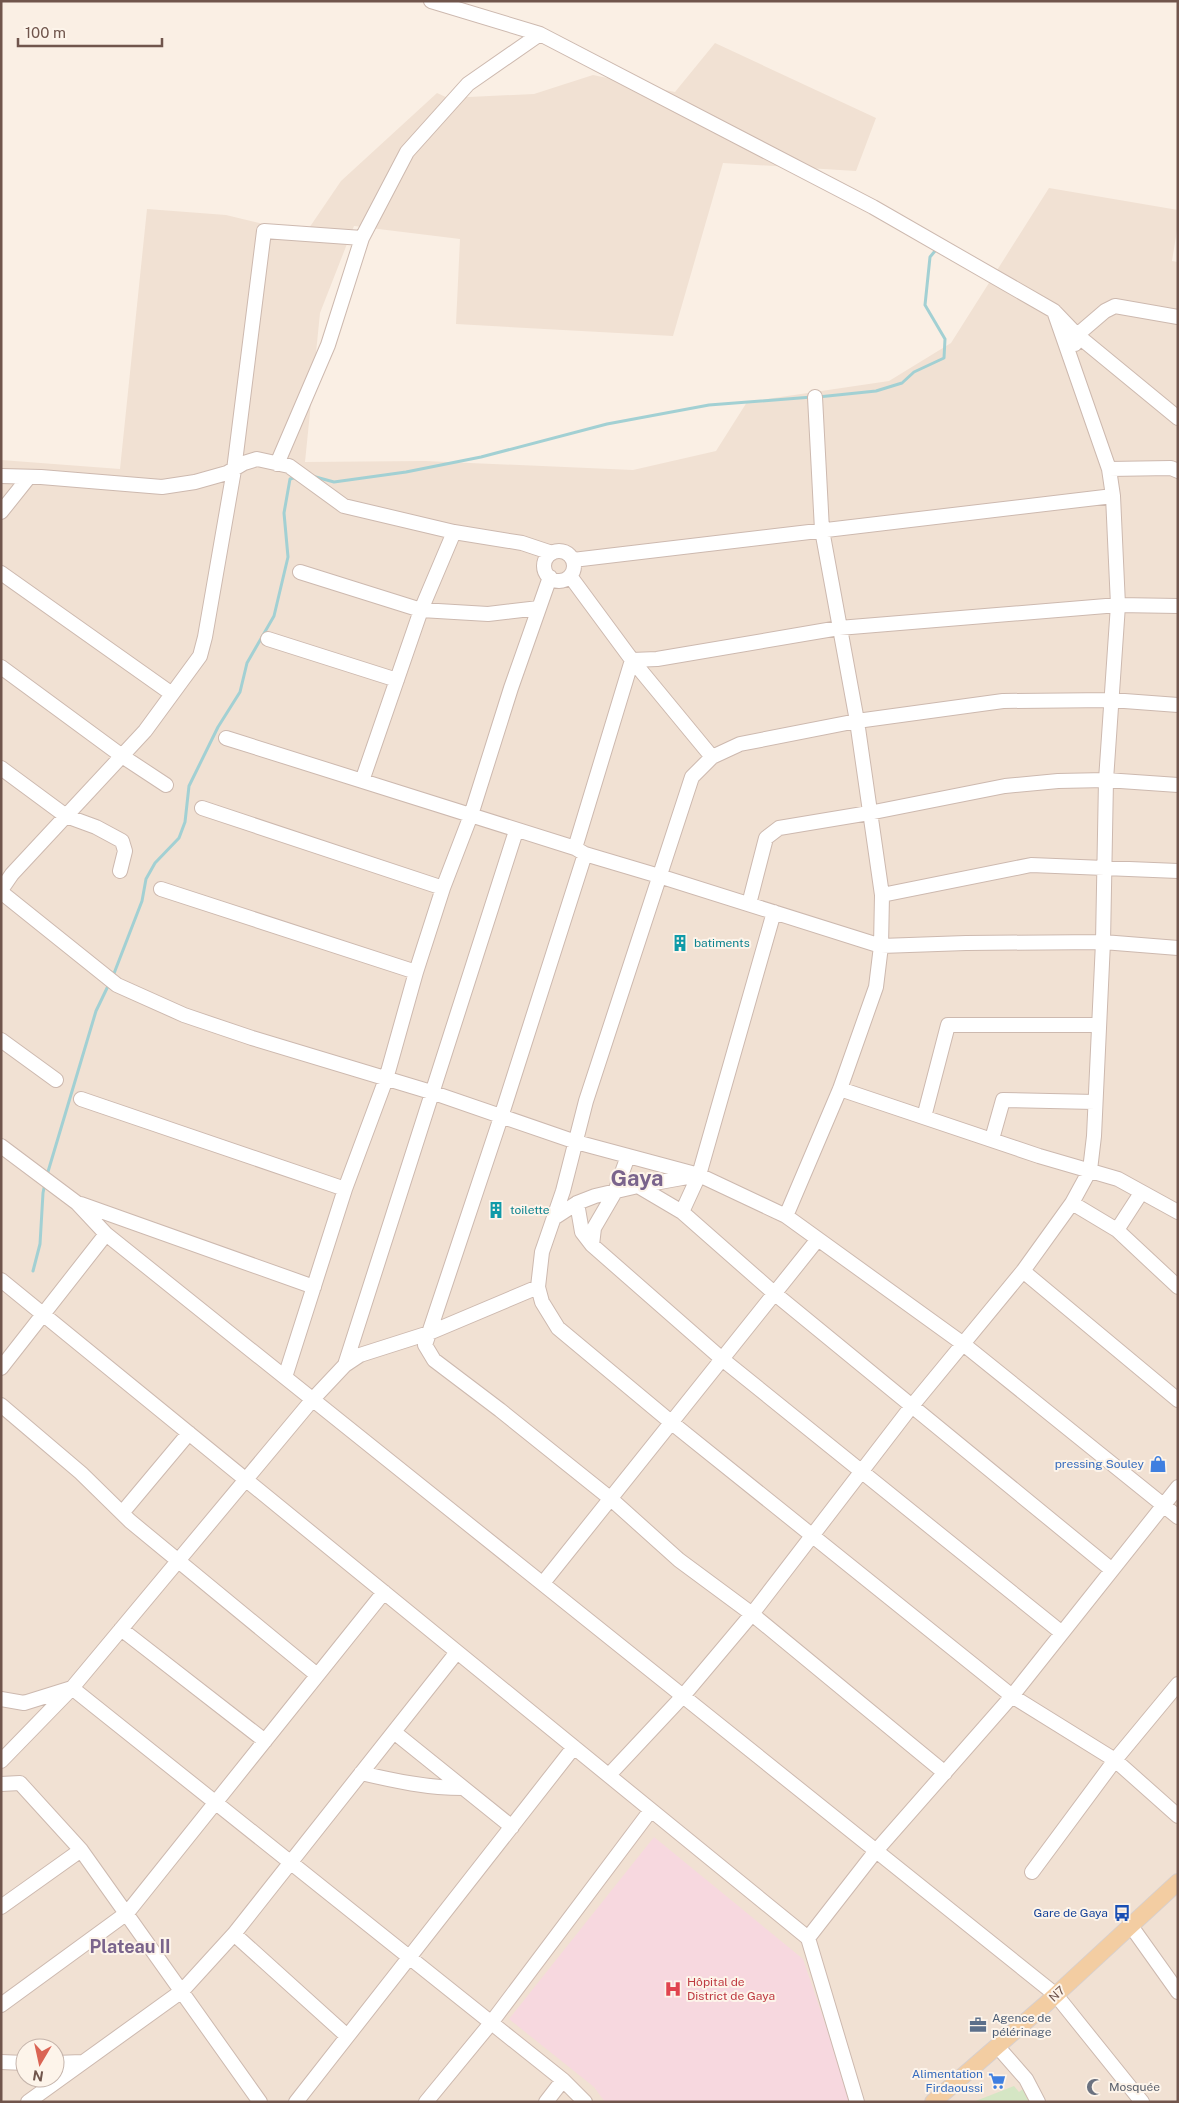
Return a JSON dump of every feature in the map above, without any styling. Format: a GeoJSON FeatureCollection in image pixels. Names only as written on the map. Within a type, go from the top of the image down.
{"type":"FeatureCollection","features":[{"type":"Feature","properties":{"kind":"main road","name":"N7"},"geometry":{"type":"LineString","coordinates":[[933,2102],[1056,1995],[1178,1882]]}},
{"type":"Feature","properties":{"kind":"street"},"geometry":{"type":"LineString","coordinates":[[431,1],[540,34],[873,207],[1054,311],[1078,335],[1178,418]]}},
{"type":"Feature","properties":{"kind":"street"},"geometry":{"type":"LineString","coordinates":[[277,464],[328,345],[362,238],[406,152],[468,84],[540,34]]}},
{"type":"Feature","properties":{"kind":"street"},"geometry":{"type":"LineString","coordinates":[[362,238],[264,231],[234,470],[205,637],[200,656],[145,731],[12,874],[1,891],[117,985],[184,1015],[243,1035],[431,1092],[576,1142],[699,1175],[786,1216],[962,1343],[1178,1517]]}},
{"type":"Feature","properties":{"kind":"street"},"geometry":{"type":"LineString","coordinates":[[1071,359],[1078,335],[1105,311],[1115,306],[1178,317]]}},
{"type":"Feature","properties":{"kind":"street"},"geometry":{"type":"LineString","coordinates":[[608,1775],[683,1696],[752,1614],[911,1407],[1023,1271],[1072,1203],[1090,1170],[1094,1136],[1103,942],[1106,780],[1118,605],[1113,496],[1109,469],[1054,311]]}},
{"type":"Feature","properties":{"kind":"street"},"geometry":{"type":"LineString","coordinates":[[786,1216],[840,1089],[876,987],[881,946],[882,895],[857,721],[822,530],[815,397]]}},
{"type":"Feature","properties":{"kind":"street"},"geometry":{"type":"LineString","coordinates":[[1,476],[162,487],[195,482],[234,470],[244,463],[257,459],[289,466],[344,506],[454,532],[522,543],[552,553],[562,551],[573,560],[574,568],[570,576],[563,580],[550,577],[544,564],[552,553]]}},
{"type":"Feature","properties":{"kind":"street"},"geometry":{"type":"LineString","coordinates":[[1109,469],[1171,468],[1178,471]]}},
{"type":"Feature","properties":{"kind":"street"},"geometry":{"type":"LineString","coordinates":[[1,512],[29,477]]}},
{"type":"Feature","properties":{"kind":"street"},"geometry":{"type":"LineString","coordinates":[[573,560],[1113,496]]}},
{"type":"Feature","properties":{"kind":"street"},"geometry":{"type":"LineString","coordinates":[[362,781],[421,610],[454,532]]}},
{"type":"Feature","properties":{"kind":"street"},"geometry":{"type":"LineString","coordinates":[[300,572],[421,610],[488,614],[539,608]]}},
{"type":"Feature","properties":{"kind":"street"},"geometry":{"type":"LineString","coordinates":[[1,573],[172,694]]}},
{"type":"Feature","properties":{"kind":"street"},"geometry":{"type":"LineString","coordinates":[[570,576],[632,660],[712,757]]}},
{"type":"Feature","properties":{"kind":"street"},"geometry":{"type":"LineString","coordinates":[[285,1376],[345,1189],[386,1079],[416,972],[443,888],[471,815],[511,688],[550,577]]}},
{"type":"Feature","properties":{"kind":"street"},"geometry":{"type":"LineString","coordinates":[[632,660],[657,659],[839,628],[1118,605],[1178,606]]}},
{"type":"Feature","properties":{"kind":"street"},"geometry":{"type":"LineString","coordinates":[[268,639],[397,680]]}},
{"type":"Feature","properties":{"kind":"street"},"geometry":{"type":"LineString","coordinates":[[632,660],[580,851],[501,1117],[425,1345],[434,1360],[611,1499],[679,1560],[752,1614],[945,1773]]}},
{"type":"Feature","properties":{"kind":"street"},"geometry":{"type":"LineString","coordinates":[[1,667],[122,756],[166,785]]}},
{"type":"Feature","properties":{"kind":"street"},"geometry":{"type":"LineString","coordinates":[[1178,705],[1111,700],[1003,701],[857,721],[740,744],[712,757],[692,777],[589,1092],[554,1218],[542,1252],[538,1287],[542,1302],[558,1328],[672,1423],[1012,1696],[1115,1760],[1178,1816]]}},
{"type":"Feature","properties":{"kind":"street"},"geometry":{"type":"LineString","coordinates":[[226,738],[881,946],[1103,942],[1178,948]]}},
{"type":"Feature","properties":{"kind":"street"},"geometry":{"type":"LineString","coordinates":[[1,768],[66,816],[96,827],[122,841],[125,851],[120,871]]}},
{"type":"Feature","properties":{"kind":"street"},"geometry":{"type":"LineString","coordinates":[[749,904],[766,838],[779,828],[869,813],[1005,786],[1058,781],[1106,780],[1178,785]]}},
{"type":"Feature","properties":{"kind":"street"},"geometry":{"type":"LineString","coordinates":[[202,808],[443,888]]}},
{"type":"Feature","properties":{"kind":"street"},"geometry":{"type":"LineString","coordinates":[[345,1365],[516,831]]}},
{"type":"Feature","properties":{"kind":"street"},"geometry":{"type":"LineString","coordinates":[[882,895],[1031,865],[1178,871]]}},
{"type":"Feature","properties":{"kind":"street"},"geometry":{"type":"LineString","coordinates":[[161,889],[416,972]]}},
{"type":"Feature","properties":{"kind":"street"},"geometry":{"type":"LineString","coordinates":[[682,1212],[699,1175],[774,912]]}},
{"type":"Feature","properties":{"kind":"street"},"geometry":{"type":"LineString","coordinates":[[924,1117],[948,1025],[1099,1025]]}},
{"type":"Feature","properties":{"kind":"street"},"geometry":{"type":"LineString","coordinates":[[1,1040],[56,1080]]}},
{"type":"Feature","properties":{"kind":"street"},"geometry":{"type":"LineString","coordinates":[[840,1089],[1039,1156],[1118,1179],[1178,1212]]}},
{"type":"Feature","properties":{"kind":"street"},"geometry":{"type":"LineString","coordinates":[[82,1099],[345,1189]]}},
{"type":"Feature","properties":{"kind":"street"},"geometry":{"type":"LineString","coordinates":[[992,1139],[1003,1100],[1095,1102]]}},
{"type":"Feature","properties":{"kind":"street"},"geometry":{"type":"LineString","coordinates":[[1,1146],[77,1203],[106,1234],[1056,1995],[1142,2102]]}},
{"type":"Feature","properties":{"kind":"street"},"geometry":{"type":"LineString","coordinates":[[592,1245],[594,1228],[615,1192],[628,1156]]}},
{"type":"Feature","properties":{"kind":"street"},"geometry":{"type":"LineString","coordinates":[[554,1218],[577,1203],[595,1196],[699,1175]]}},
{"type":"Feature","properties":{"kind":"street"},"geometry":{"type":"LineString","coordinates":[[638,1186],[682,1212],[774,1293],[1112,1570]]}},
{"type":"Feature","properties":{"kind":"street"},"geometry":{"type":"LineString","coordinates":[[1117,1230],[1141,1193]]}},
{"type":"Feature","properties":{"kind":"street"},"geometry":{"type":"LineString","coordinates":[[77,1203],[314,1287]]}},
{"type":"Feature","properties":{"kind":"street"},"geometry":{"type":"LineString","coordinates":[[577,1203],[582,1232],[592,1245],[722,1359],[1062,1633]]}},
{"type":"Feature","properties":{"kind":"street"},"geometry":{"type":"LineString","coordinates":[[1072,1203],[1117,1230],[1178,1287]]}},
{"type":"Feature","properties":{"kind":"street"},"geometry":{"type":"LineString","coordinates":[[1,1368],[106,1234]]}},
{"type":"Feature","properties":{"kind":"street"},"geometry":{"type":"LineString","coordinates":[[543,1583],[818,1239]]}},
{"type":"Feature","properties":{"kind":"street"},"geometry":{"type":"LineString","coordinates":[[1023,1271],[1178,1400]]}},
{"type":"Feature","properties":{"kind":"street"},"geometry":{"type":"LineString","coordinates":[[1,1280],[808,1938],[858,2102]]}},
{"type":"Feature","properties":{"kind":"street"},"geometry":{"type":"LineString","coordinates":[[1,1761],[72,1688],[313,1399],[345,1365],[360,1355],[429,1333],[538,1287]]}},
{"type":"Feature","properties":{"kind":"street"},"geometry":{"type":"LineString","coordinates":[[1,1406],[80,1473],[122,1514],[317,1675]]}},
{"type":"Feature","properties":{"kind":"street"},"geometry":{"type":"LineString","coordinates":[[122,1514],[189,1433]]}},
{"type":"Feature","properties":{"kind":"street"},"geometry":{"type":"LineString","coordinates":[[808,1938],[876,1852],[1012,1696],[1178,1487]]}},
{"type":"Feature","properties":{"kind":"street"},"geometry":{"type":"LineString","coordinates":[[1,2005],[126,1913],[384,1592]]}},
{"type":"Feature","properties":{"kind":"street"},"geometry":{"type":"LineString","coordinates":[[121,1629],[265,1741]]}},
{"type":"Feature","properties":{"kind":"street"},"geometry":{"type":"LineString","coordinates":[[28,2102],[182,1991],[234,1934],[457,1652]]}},
{"type":"Feature","properties":{"kind":"street"},"geometry":{"type":"LineString","coordinates":[[1032,1872],[1115,1760],[1178,1684]]}},
{"type":"Feature","properties":{"kind":"street"},"geometry":{"type":"LineString","coordinates":[[1,1699],[24,1703],[72,1688]]}},
{"type":"Feature","properties":{"kind":"street"},"geometry":{"type":"LineString","coordinates":[[72,1688],[563,2080],[585,2102]]}},
{"type":"Feature","properties":{"kind":"street"},"geometry":{"type":"LineString","coordinates":[[394,1732],[512,1827]]}},
{"type":"Feature","properties":{"kind":"street"},"geometry":{"type":"LineString","coordinates":[[296,2102],[574,1747]]}},
{"type":"Feature","properties":{"kind":"street"},"geometry":{"type":"LineString","coordinates":[[361,1773],[396,1782],[432,1787],[463,1788]]}},
{"type":"Feature","properties":{"kind":"street"},"geometry":{"type":"LineString","coordinates":[[1,1784],[20,1782],[82,1850],[260,2102]]}},
{"type":"Feature","properties":{"kind":"street"},"geometry":{"type":"LineString","coordinates":[[426,2102],[491,2023],[651,1810]]}},
{"type":"Feature","properties":{"kind":"street"},"geometry":{"type":"LineString","coordinates":[[1,1907],[82,1850]]}},
{"type":"Feature","properties":{"kind":"street"},"geometry":{"type":"LineString","coordinates":[[1131,1926],[1178,1992]]}},
{"type":"Feature","properties":{"kind":"street"},"geometry":{"type":"LineString","coordinates":[[234,1934],[347,2036]]}},
{"type":"Feature","properties":{"kind":"street"},"geometry":{"type":"LineString","coordinates":[[997,2046],[1026,2079],[1038,2102]]}},
{"type":"Feature","properties":{"kind":"street"},"geometry":{"type":"LineString","coordinates":[[1,2062],[15,2063]]}},
{"type":"Feature","properties":{"kind":"street"},"geometry":{"type":"LineString","coordinates":[[65,2063],[82,2062]]}},
{"type":"Feature","properties":{"kind":"street"},"geometry":{"type":"LineString","coordinates":[[546,2102],[563,2080]]}},
{"type":"Feature","properties":{"kind":"shaded area"},"geometry":{"type":"Polygon","coordinates":[[[715,43],[876,118],[856,171],[723,163],[673,336],[456,324],[460,239],[354,226],[320,313],[305,462],[425,461],[633,470],[716,451],[747,402],[889,381],[951,343],[1049,188],[1178,210],[1178,224],[1172,261],[1178,262],[1178,2102],[1,2102],[1,460],[120,469],[147,209],[226,215],[305,234],[341,181],[437,93],[448,98],[534,94],[593,75],[675,92],[715,43]]]}},
{"type":"Feature","properties":{"kind":"shaded area","name":"Hôpital de District de Gaya"},"geometry":{"type":"Polygon","coordinates":[[[654,1837],[803,1959],[852,2102],[605,2102],[594,2087],[509,2019],[654,1837]]]}},
{"type":"Feature","properties":{"kind":"green space"},"geometry":{"type":"Polygon","coordinates":[[[1014,2086],[1019,2092],[1023,2089],[1029,2102],[973,2102],[1014,2086]]]}},
{"type":"Feature","properties":{"kind":"waterway"},"geometry":{"type":"LineString","coordinates":[[818,397],[876,391],[902,383],[914,372],[944,358],[945,339],[925,305],[930,257],[935,251]]}},
{"type":"Feature","properties":{"kind":"waterway"},"geometry":{"type":"LineString","coordinates":[[312,476],[334,482],[406,472],[481,457],[607,424],[709,405],[812,397]]}},
{"type":"Feature","properties":{"kind":"waterway"},"geometry":{"type":"LineString","coordinates":[[113,976],[142,901],[146,879],[155,863],[179,838],[185,822],[189,786],[218,727],[240,692],[247,663],[274,616],[288,557],[284,513],[290,479],[297,477]]}},
{"type":"Feature","properties":{"kind":"waterway"},"geometry":{"type":"LineString","coordinates":[[47,1175],[96,1011],[109,984]]}},
{"type":"Feature","properties":{"kind":"waterway"},"geometry":{"type":"LineString","coordinates":[[33,1271],[40,1244],[45,1183]]}},
{"type":"Feature","properties":{"kind":"place","name":"batiments"},"geometry":{"type":"Point","coordinates":[680,943]}},
{"type":"Feature","properties":{"kind":"place","name":"toilette"},"geometry":{"type":"Point","coordinates":[496,1210]}},
{"type":"Feature","properties":{"kind":"place","name":"pressing Souley"},"geometry":{"type":"Point","coordinates":[1158,1464]}},
{"type":"Feature","properties":{"kind":"place","name":"Gare de Gaya"},"geometry":{"type":"Point","coordinates":[1122,1913]}},
{"type":"Feature","properties":{"kind":"place","name":"Hôpital de District de Gaya"},"geometry":{"type":"Point","coordinates":[673,1989]}},
{"type":"Feature","properties":{"kind":"place","name":"Agence de pélérinage"},"geometry":{"type":"Point","coordinates":[978,2025]}},
{"type":"Feature","properties":{"kind":"place","name":"Alimentation Firdaoussi"},"geometry":{"type":"Point","coordinates":[997,2081]}},
{"type":"Feature","properties":{"kind":"place","name":"Mosquée"},"geometry":{"type":"Point","coordinates":[1095,2087]}},
{"type":"Feature","properties":{"kind":"district","name":"Gaya"},"geometry":{"type":"Point","coordinates":[637,1178]}},
{"type":"Feature","properties":{"kind":"district","name":"Plateau II"},"geometry":{"type":"Point","coordinates":[130,1947]}}]}
